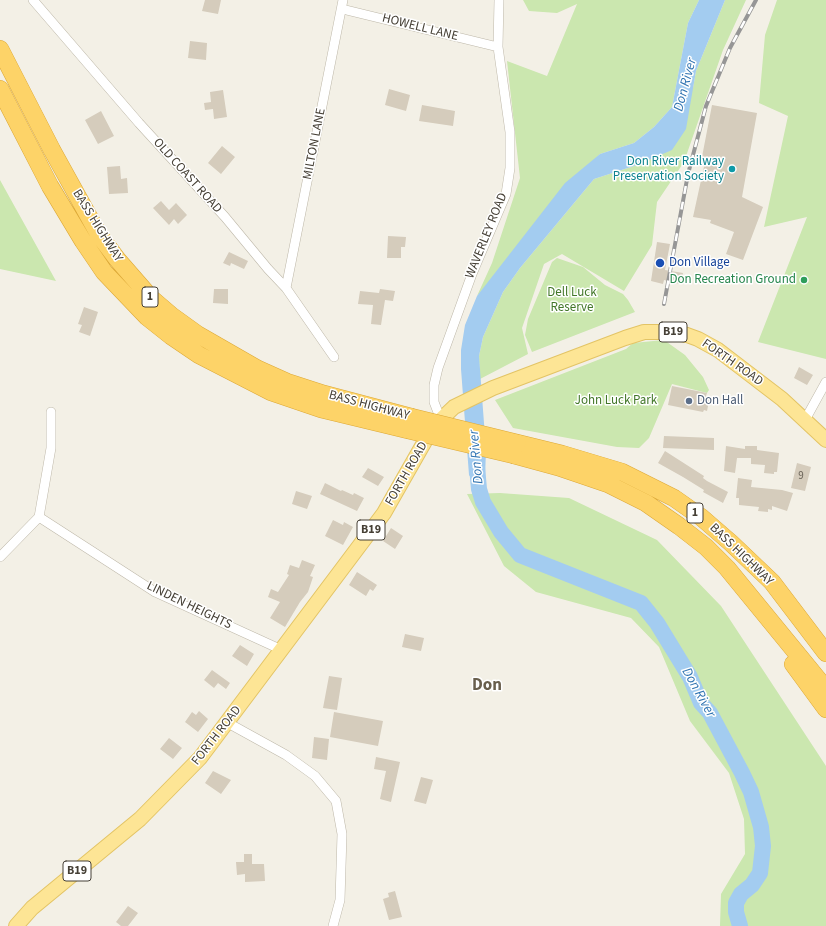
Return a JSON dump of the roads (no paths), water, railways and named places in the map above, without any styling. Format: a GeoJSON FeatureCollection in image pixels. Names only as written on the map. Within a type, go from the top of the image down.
{"type":"FeatureCollection","features":[{"type":"Feature","properties":{"kind":"highway","name":"BASS HIGHWAY"},"geometry":{"type":"LineString","coordinates":[[0,49],[52,150],[99,235],[116,259],[151,298],[172,316],[197,334],[258,369],[288,382],[409,423]]}},
{"type":"Feature","properties":{"kind":"highway","name":"BASS HIGHWAY"},"geometry":{"type":"LineString","coordinates":[[0,89],[50,186],[83,241],[104,272],[147,318],[171,336],[199,355],[271,392],[321,409],[409,423],[515,449],[608,484],[646,503],[666,516],[706,547],[737,581],[826,689]]}},
{"type":"Feature","properties":{"kind":"highway","name":"BASS HIGHWAY"},"geometry":{"type":"LineString","coordinates":[[515,449],[562,454],[622,472],[674,498],[701,517],[732,543],[772,582],[826,653]]}},
{"type":"Feature","properties":{"kind":"highway"},"geometry":{"type":"LineString","coordinates":[[737,581],[806,683],[826,709]]}},
{"type":"Feature","properties":{"kind":"main road","name":"FORTH ROAD"},"geometry":{"type":"LineString","coordinates":[[16,926],[32,908],[155,805],[200,758],[228,723],[384,513],[433,427],[454,407],[493,388],[625,338],[644,332],[670,332],[693,337],[718,350],[767,387],[826,440]]}},
{"type":"Feature","properties":{"kind":"street","name":"OLD COAST ROAD"},"geometry":{"type":"LineString","coordinates":[[33,0],[286,288],[334,357]]}},
{"type":"Feature","properties":{"kind":"street","name":"WAVERLEY ROAD"},"geometry":{"type":"LineString","coordinates":[[443,418],[439,415],[434,402],[434,385],[438,368],[469,280],[506,194],[510,168],[510,132],[498,47],[499,0]]}},
{"type":"Feature","properties":{"kind":"street","name":"MILTON LANE"},"geometry":{"type":"LineString","coordinates":[[286,288],[343,4]]}},
{"type":"Feature","properties":{"kind":"street","name":"HOWELL LANE"},"geometry":{"type":"LineString","coordinates":[[343,4],[498,47]]}},
{"type":"Feature","properties":{"kind":"street"},"geometry":{"type":"LineString","coordinates":[[805,420],[826,382]]}},
{"type":"Feature","properties":{"kind":"street"},"geometry":{"type":"LineString","coordinates":[[0,557],[39,517],[51,443],[51,412]]}},
{"type":"Feature","properties":{"kind":"street","name":"LINDEN HEIGHTS"},"geometry":{"type":"LineString","coordinates":[[39,517],[155,592],[282,650]]}},
{"type":"Feature","properties":{"kind":"street"},"geometry":{"type":"LineString","coordinates":[[228,723],[286,755],[315,776],[336,802],[342,841],[340,900],[333,926]]}},
{"type":"Feature","properties":{"kind":"water"},"geometry":{"type":"Polygon","coordinates":[[[699,0],[725,0],[696,71],[686,129],[672,150],[637,165],[594,179],[520,268],[503,292],[483,337],[479,356],[486,450],[485,478],[479,489],[469,475],[461,369],[461,350],[465,325],[477,296],[565,183],[600,154],[634,143],[654,127],[672,107],[688,23],[699,0]]]}},
{"type":"Feature","properties":{"kind":"waterway","name":"Don River"},"geometry":{"type":"LineString","coordinates":[[477,467],[479,489],[483,502],[501,532],[520,555],[641,603],[657,623],[690,677],[701,703],[710,713],[751,792],[761,827],[763,846],[760,873],[752,885],[741,894],[736,903],[736,912],[740,926]]}},
{"type":"Feature","properties":{"kind":"railway"},"geometry":{"type":"LineString","coordinates":[[664,304],[688,174],[706,106],[730,48],[756,0]]}},
{"type":"Feature","properties":{"kind":"place","name":"Don River Railway Preservation Society"},"geometry":{"type":"Point","coordinates":[732,169]}},
{"type":"Feature","properties":{"kind":"place","name":"Don Village"},"geometry":{"type":"Point","coordinates":[660,263]}},
{"type":"Feature","properties":{"kind":"place","name":"Don Recreation Ground"},"geometry":{"type":"Point","coordinates":[804,280]}},
{"type":"Feature","properties":{"kind":"place","name":"Don Hall"},"geometry":{"type":"Point","coordinates":[689,401]}},
{"type":"Feature","properties":{"kind":"district","name":"Don"},"geometry":{"type":"Point","coordinates":[487,686]}},
{"type":"Feature","properties":{"kind":"park label","name":"Dell Luck Reserve"},"geometry":{"type":"Point","coordinates":[572,300]}},
{"type":"Feature","properties":{"kind":"park label","name":"John Luck Park"},"geometry":{"type":"Point","coordinates":[616,401]}}]}
